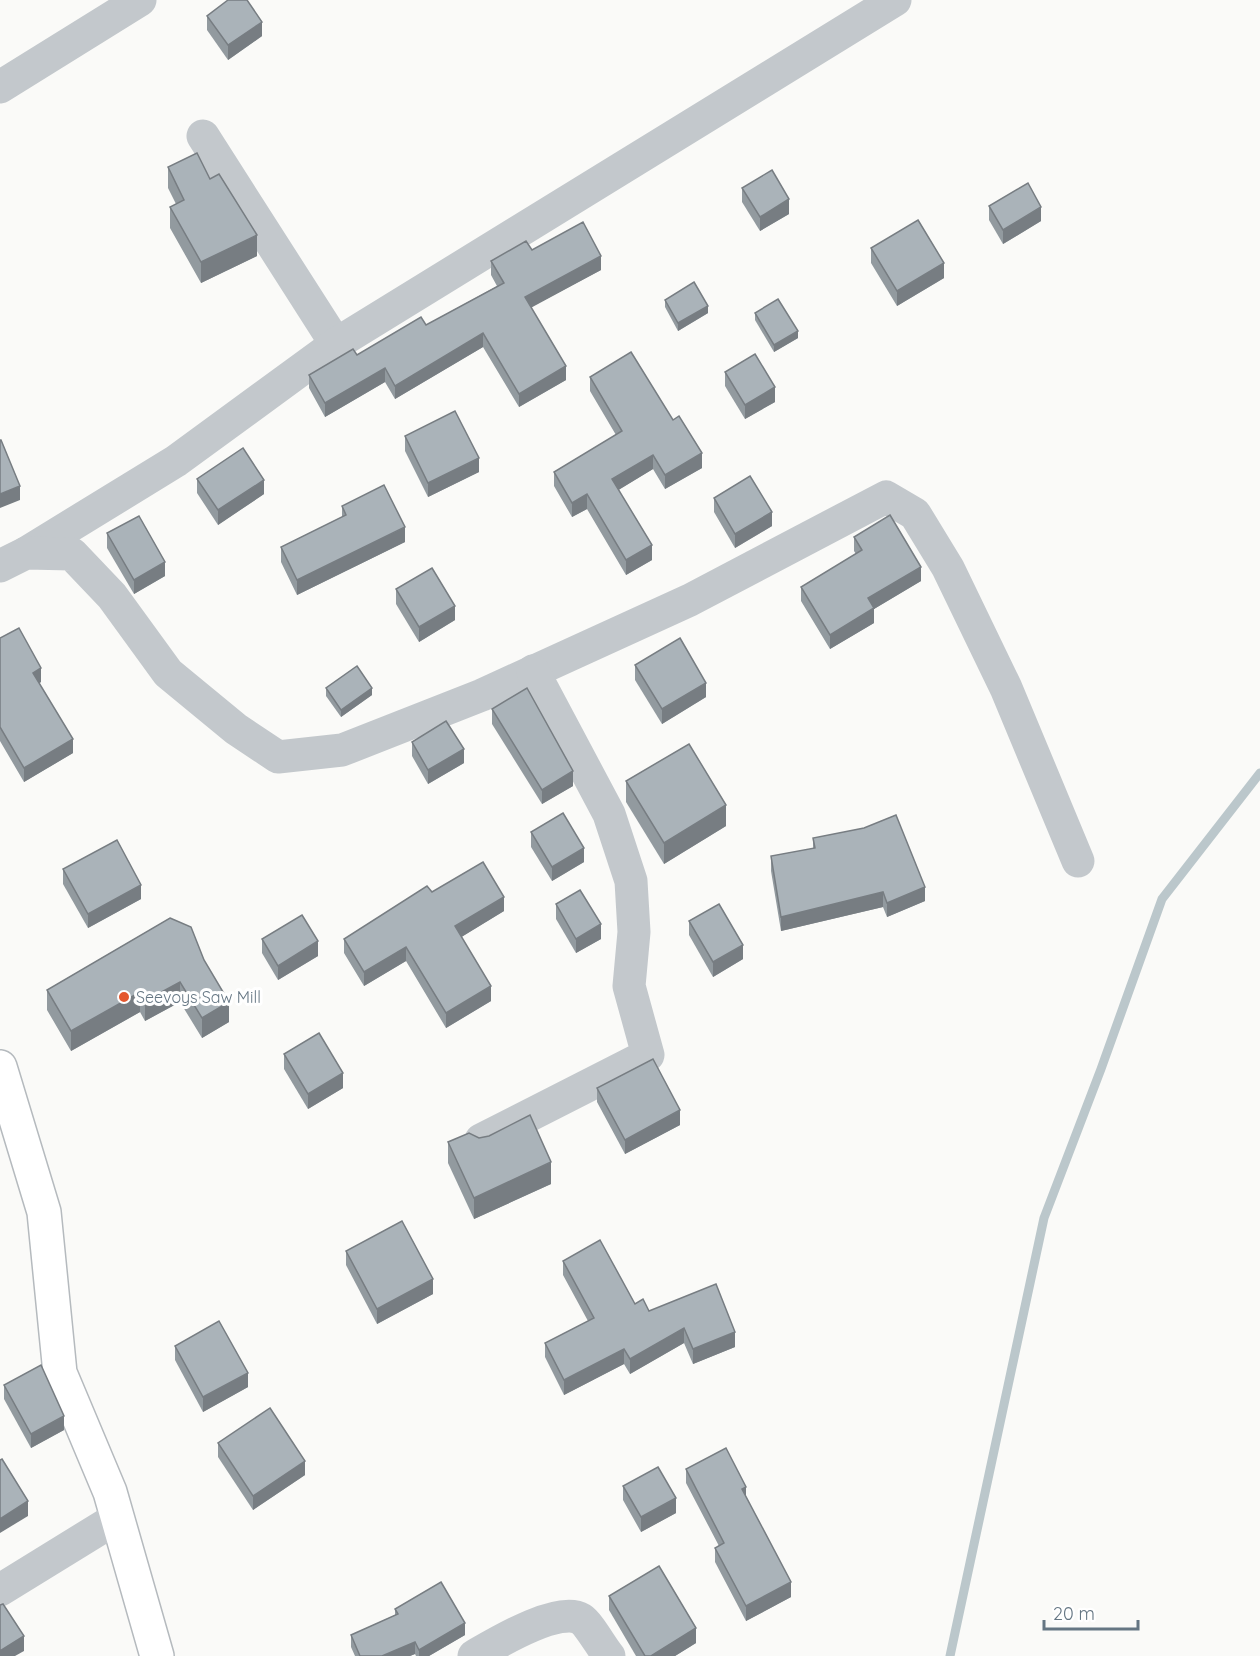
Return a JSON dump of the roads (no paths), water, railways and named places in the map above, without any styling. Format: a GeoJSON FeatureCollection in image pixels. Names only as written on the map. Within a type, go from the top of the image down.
{"type":"FeatureCollection","features":[{"type":"Feature","properties":{"kind":"main road"},"geometry":{"type":"LineString","coordinates":[[0,1067],[44,1212],[60,1373],[110,1492],[157,1656]]}},
{"type":"Feature","properties":{"kind":"street"},"geometry":{"type":"LineString","coordinates":[[0,87],[140,0]]}},
{"type":"Feature","properties":{"kind":"street"},"geometry":{"type":"LineString","coordinates":[[13,560],[176,461],[336,344],[895,0]]}},
{"type":"Feature","properties":{"kind":"street"},"geometry":{"type":"LineString","coordinates":[[203,136],[336,344]]}},
{"type":"Feature","properties":{"kind":"street"},"geometry":{"type":"LineString","coordinates":[[13,560],[72,554],[112,596],[168,674],[236,729],[278,757],[342,750],[482,695],[690,600],[886,497],[915,514],[948,568],[1006,688],[1078,861]]}},
{"type":"Feature","properties":{"kind":"street"},"geometry":{"type":"LineString","coordinates":[[481,1140],[648,1055],[629,987],[634,932],[631,881],[609,814],[533,671]]}},
{"type":"Feature","properties":{"kind":"street"},"geometry":{"type":"LineString","coordinates":[[0,1590],[117,1518]]}},
{"type":"Feature","properties":{"kind":"street"},"geometry":{"type":"LineString","coordinates":[[474,1656],[529,1627],[563,1614],[581,1619],[609,1656]]}},
{"type":"Feature","properties":{"kind":"waterway"},"geometry":{"type":"LineString","coordinates":[[950,1656],[1044,1218],[1162,899],[1260,773]]}},
{"type":"Feature","properties":{"kind":"place","name":"Seevoys Saw Mill"},"geometry":{"type":"Point","coordinates":[124,997]}}]}
